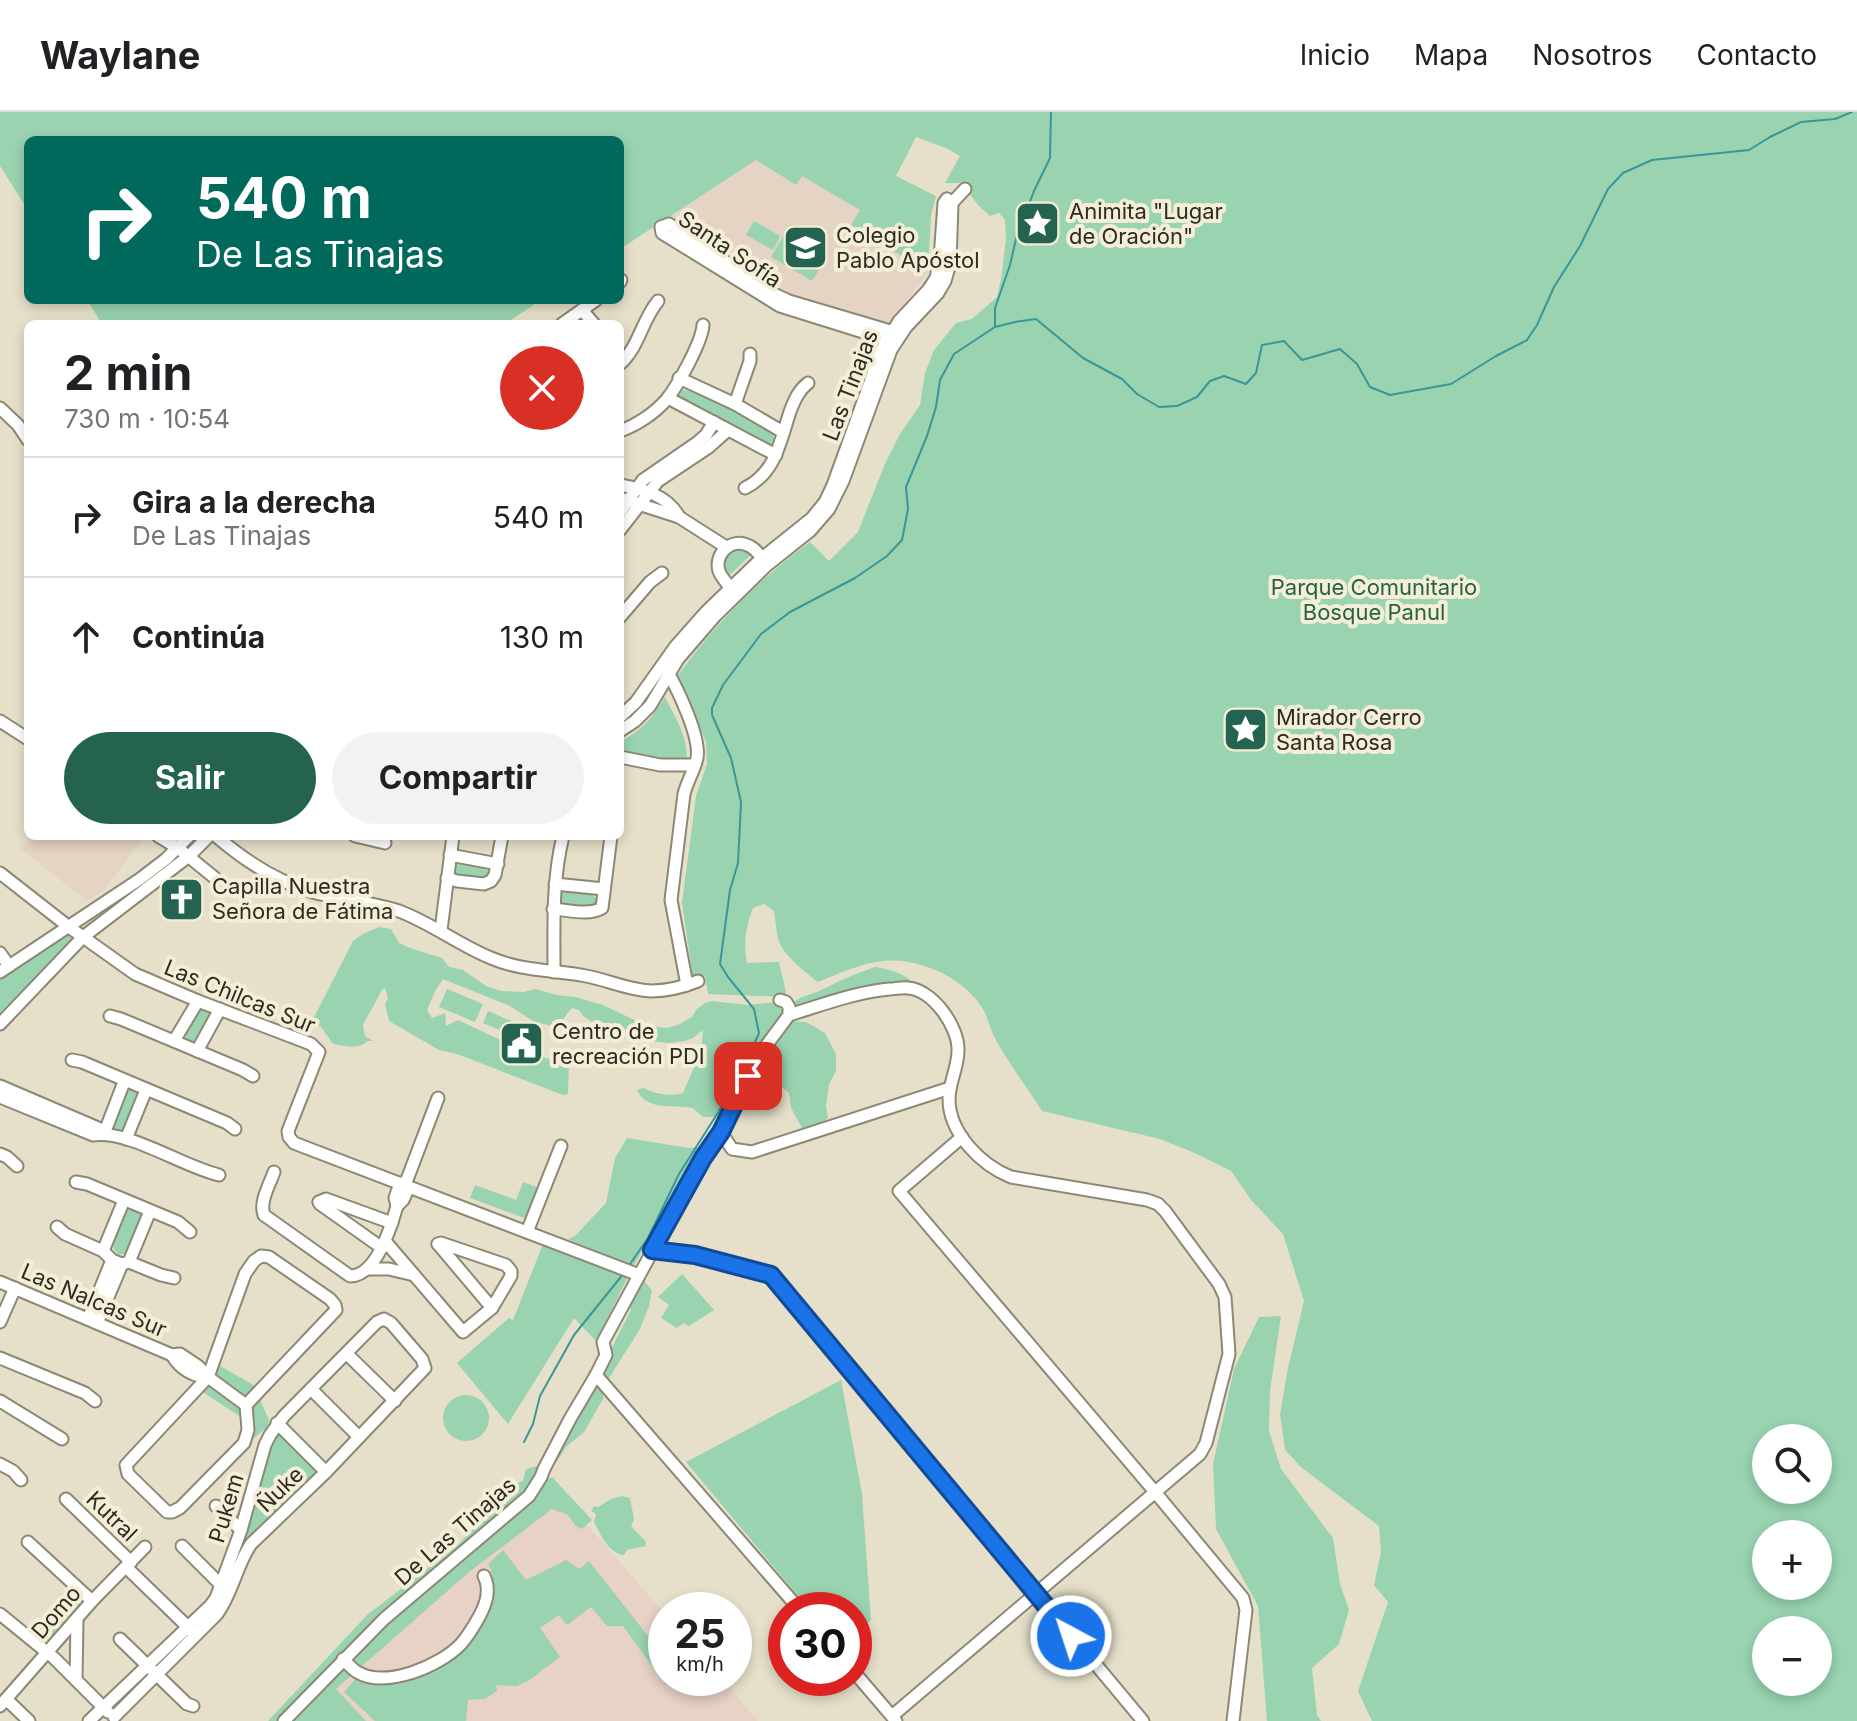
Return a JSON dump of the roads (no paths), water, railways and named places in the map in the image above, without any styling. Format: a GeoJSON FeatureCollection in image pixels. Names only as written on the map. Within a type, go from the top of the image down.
{"type":"FeatureCollection","features":[{"type":"Feature","properties":{"kind":"street","name":"Las Tinajas"},"geometry":{"type":"LineString","coordinates":[[666,668],[683,637],[730,587],[805,525],[825,502],[863,400],[894,336],[938,293],[947,275],[952,203],[965,189]]}},
{"type":"Feature","properties":{"kind":"street","name":"Santa Sofía"},"geometry":{"type":"LineString","coordinates":[[669,224],[774,294],[894,336],[780,306],[662,233],[661,227],[669,224]]}},
{"type":"Feature","properties":{"kind":"street"},"geometry":{"type":"LineString","coordinates":[[624,360],[658,301]]}},
{"type":"Feature","properties":{"kind":"street"},"geometry":{"type":"LineString","coordinates":[[570,320],[590,304]]}},
{"type":"Feature","properties":{"kind":"street"},"geometry":{"type":"LineString","coordinates":[[582,310],[591,320]]}},
{"type":"Feature","properties":{"kind":"street"},"geometry":{"type":"LineString","coordinates":[[624,429],[643,420],[668,398],[698,345],[703,325]]}},
{"type":"Feature","properties":{"kind":"street","name":"Las Tinajas"},"geometry":{"type":"LineString","coordinates":[[666,668],[729,601],[810,531],[829,509],[840,491],[894,336]]}},
{"type":"Feature","properties":{"kind":"street"},"geometry":{"type":"LineString","coordinates":[[735,404],[750,354]]}},
{"type":"Feature","properties":{"kind":"street"},"geometry":{"type":"LineString","coordinates":[[679,378],[735,404],[783,432]]}},
{"type":"Feature","properties":{"kind":"street"},"geometry":{"type":"LineString","coordinates":[[745,488],[764,476],[776,455],[795,400],[808,383]]}},
{"type":"Feature","properties":{"kind":"street"},"geometry":{"type":"LineString","coordinates":[[668,398],[776,455]]}},
{"type":"Feature","properties":{"kind":"street"},"geometry":{"type":"LineString","coordinates":[[0,408],[24,434]]}},
{"type":"Feature","properties":{"kind":"street"},"geometry":{"type":"LineString","coordinates":[[630,501],[643,480],[706,435],[714,422]]}},
{"type":"Feature","properties":{"kind":"street"},"geometry":{"type":"LineString","coordinates":[[630,501],[651,492],[658,481],[709,447],[728,430]]}},
{"type":"Feature","properties":{"kind":"street"},"geometry":{"type":"LineString","coordinates":[[624,486],[651,492],[674,507],[679,517]]}},
{"type":"Feature","properties":{"kind":"street"},"geometry":{"type":"LineString","coordinates":[[630,501],[679,517],[726,547]]}},
{"type":"Feature","properties":{"kind":"street"},"geometry":{"type":"LineString","coordinates":[[730,587],[718,566],[726,547],[745,544],[762,558]]}},
{"type":"Feature","properties":{"kind":"street"},"geometry":{"type":"LineString","coordinates":[[624,612],[662,573]]}},
{"type":"Feature","properties":{"kind":"street"},"geometry":{"type":"LineString","coordinates":[[624,713],[666,668]]}},
{"type":"Feature","properties":{"kind":"street"},"geometry":{"type":"LineString","coordinates":[[624,728],[650,706],[666,668]]}},
{"type":"Feature","properties":{"kind":"street"},"geometry":{"type":"LineString","coordinates":[[221,840],[251,863],[296,886],[385,907],[441,930],[496,960],[527,968],[587,976],[646,991],[693,983],[672,912],[671,893],[684,794],[698,753],[696,738],[666,668]]}},
{"type":"Feature","properties":{"kind":"street"},"geometry":{"type":"LineString","coordinates":[[0,721],[24,736]]}},
{"type":"Feature","properties":{"kind":"street"},"geometry":{"type":"LineString","coordinates":[[624,758],[660,765],[695,765]]}},
{"type":"Feature","properties":{"kind":"street"},"geometry":{"type":"LineString","coordinates":[[165,840],[215,878]]}},
{"type":"Feature","properties":{"kind":"street"},"geometry":{"type":"LineString","coordinates":[[0,953],[4,969],[133,884],[185,840]]}},
{"type":"Feature","properties":{"kind":"street"},"geometry":{"type":"LineString","coordinates":[[0,1024],[83,937],[189,856],[205,840]]}},
{"type":"Feature","properties":{"kind":"street"},"geometry":{"type":"LineString","coordinates":[[372,840],[385,843]]}},
{"type":"Feature","properties":{"kind":"street"},"geometry":{"type":"LineString","coordinates":[[441,930],[452,840]]}},
{"type":"Feature","properties":{"kind":"street"},"geometry":{"type":"LineString","coordinates":[[447,878],[484,884],[491,881],[498,864],[501,840]]}},
{"type":"Feature","properties":{"kind":"street"},"geometry":{"type":"LineString","coordinates":[[554,972],[553,909],[562,840]]}},
{"type":"Feature","properties":{"kind":"street"},"geometry":{"type":"LineString","coordinates":[[553,909],[589,912],[602,908],[610,840]]}},
{"type":"Feature","properties":{"kind":"street"},"geometry":{"type":"LineString","coordinates":[[450,855],[498,864]]}},
{"type":"Feature","properties":{"kind":"street","name":"Las Chilcas Sur"},"geometry":{"type":"LineString","coordinates":[[0,873],[135,974],[311,1044],[319,1052],[288,1131],[292,1142],[629,1271]]}},
{"type":"Feature","properties":{"kind":"street"},"geometry":{"type":"LineString","coordinates":[[555,884],[604,889]]}},
{"type":"Feature","properties":{"kind":"street"},"geometry":{"type":"LineString","coordinates":[[780,1000],[786,1002],[789,1015],[870,991],[910,987],[937,1004],[955,1031],[958,1042],[950,1088],[950,1108],[956,1127],[975,1152],[1011,1177],[1158,1204],[1225,1297],[1229,1354],[1206,1443],[1195,1460],[1036,1593],[894,1718],[872,1693]]}},
{"type":"Feature","properties":{"kind":"street"},"geometry":{"type":"LineString","coordinates":[[174,1041],[198,1001]]}},
{"type":"Feature","properties":{"kind":"street"},"geometry":{"type":"LineString","coordinates":[[197,1051],[220,1009]]}},
{"type":"Feature","properties":{"kind":"street","name":"De Las Tinajas"},"geometry":{"type":"LineString","coordinates":[[284,1721],[384,1619],[529,1496],[606,1355],[603,1342],[629,1271],[652,1250],[703,1158],[721,1132],[757,1058],[789,1015]]}},
{"type":"Feature","properties":{"kind":"street"},"geometry":{"type":"LineString","coordinates":[[110,1016],[253,1076]]}},
{"type":"Feature","properties":{"kind":"street"},"geometry":{"type":"LineString","coordinates":[[72,1060],[227,1123],[235,1129]]}},
{"type":"Feature","properties":{"kind":"street"},"geometry":{"type":"LineString","coordinates":[[104,1134],[124,1082]]}},
{"type":"Feature","properties":{"kind":"street"},"geometry":{"type":"LineString","coordinates":[[0,1086],[98,1128],[104,1134]]}},
{"type":"Feature","properties":{"kind":"street"},"geometry":{"type":"LineString","coordinates":[[721,1132],[732,1149],[752,1152],[950,1088]]}},
{"type":"Feature","properties":{"kind":"street"},"geometry":{"type":"LineString","coordinates":[[126,1139],[146,1090]]}},
{"type":"Feature","properties":{"kind":"street"},"geometry":{"type":"LineString","coordinates":[[0,1097],[93,1135],[126,1139],[204,1172],[219,1175]]}},
{"type":"Feature","properties":{"kind":"street"},"geometry":{"type":"LineString","coordinates":[[274,1172],[262,1205],[264,1215],[350,1276],[359,1275],[367,1269],[383,1244],[397,1206],[395,1198],[405,1185],[438,1098]]}},
{"type":"Feature","properties":{"kind":"street"},"geometry":{"type":"LineString","coordinates":[[962,1137],[899,1191],[1241,1595],[1246,1610],[1233,1721]]}},
{"type":"Feature","properties":{"kind":"street"},"geometry":{"type":"LineString","coordinates":[[527,1232],[561,1146]]}},
{"type":"Feature","properties":{"kind":"street"},"geometry":{"type":"LineString","coordinates":[[0,1154],[17,1166]]}},
{"type":"Feature","properties":{"kind":"street"},"geometry":{"type":"LineString","coordinates":[[76,1182],[178,1222],[190,1232]]}},
{"type":"Feature","properties":{"kind":"street"},"geometry":{"type":"LineString","coordinates":[[392,1223],[326,1199],[319,1202],[383,1244],[463,1332],[492,1308],[511,1276],[510,1268],[506,1265],[439,1243],[439,1248],[492,1308]]}},
{"type":"Feature","properties":{"kind":"street"},"geometry":{"type":"LineString","coordinates":[[92,1321],[116,1259],[124,1200]]}},
{"type":"Feature","properties":{"kind":"street"},"geometry":{"type":"LineString","coordinates":[[116,1259],[150,1211]]}},
{"type":"Feature","properties":{"kind":"street"},"geometry":{"type":"LineString","coordinates":[[57,1227],[116,1259],[174,1278]]}},
{"type":"Feature","properties":{"kind":"street"},"geometry":{"type":"LineString","coordinates":[[652,1250],[695,1255],[771,1275],[1143,1721]]}},
{"type":"Feature","properties":{"kind":"street"},"geometry":{"type":"LineString","coordinates":[[263,1256],[330,1299],[335,1305],[334,1314],[246,1405],[248,1430],[244,1443],[180,1508],[172,1512],[165,1510],[128,1474],[126,1463],[208,1377],[245,1274],[256,1259],[263,1256]]}},
{"type":"Feature","properties":{"kind":"street"},"geometry":{"type":"LineString","coordinates":[[367,1269],[389,1269],[414,1275]]}},
{"type":"Feature","properties":{"kind":"street"},"geometry":{"type":"LineString","coordinates":[[0,1322],[5,1287]]}},
{"type":"Feature","properties":{"kind":"street","name":"Las Nalcas Sur"},"geometry":{"type":"LineString","coordinates":[[5,1287],[172,1355],[179,1365],[193,1375],[208,1377],[246,1405]]}},
{"type":"Feature","properties":{"kind":"street","name":"Pukem"},"geometry":{"type":"LineString","coordinates":[[191,1631],[222,1586],[265,1445],[277,1423],[377,1322],[384,1319],[422,1359],[425,1368]]}},
{"type":"Feature","properties":{"kind":"street"},"geometry":{"type":"LineString","coordinates":[[347,1354],[395,1401]]}},
{"type":"Feature","properties":{"kind":"street"},"geometry":{"type":"LineString","coordinates":[[0,1358],[85,1393],[95,1401]]}},
{"type":"Feature","properties":{"kind":"street","name":"Ñuke"},"geometry":{"type":"LineString","coordinates":[[115,1719],[152,1671],[191,1631],[217,1614],[224,1605],[243,1555],[251,1544],[326,1472],[425,1368]]}},
{"type":"Feature","properties":{"kind":"street"},"geometry":{"type":"LineString","coordinates":[[596,1375],[784,1592]]}},
{"type":"Feature","properties":{"kind":"street"},"geometry":{"type":"LineString","coordinates":[[311,1389],[359,1437]]}},
{"type":"Feature","properties":{"kind":"street"},"geometry":{"type":"LineString","coordinates":[[0,1401],[62,1439]]}},
{"type":"Feature","properties":{"kind":"street"},"geometry":{"type":"LineString","coordinates":[[277,1423],[326,1472]]}},
{"type":"Feature","properties":{"kind":"street"},"geometry":{"type":"LineString","coordinates":[[0,1464],[21,1480]]}},
{"type":"Feature","properties":{"kind":"street","name":"Kutral"},"geometry":{"type":"LineString","coordinates":[[66,1499],[191,1631]]}},
{"type":"Feature","properties":{"kind":"street"},"geometry":{"type":"LineString","coordinates":[[216,1506],[241,1530]]}},
{"type":"Feature","properties":{"kind":"street"},"geometry":{"type":"LineString","coordinates":[[28,1542],[92,1601]]}},
{"type":"Feature","properties":{"kind":"street"},"geometry":{"type":"LineString","coordinates":[[182,1546],[222,1586]]}},
{"type":"Feature","properties":{"kind":"street","name":"Domo"},"geometry":{"type":"LineString","coordinates":[[3,1702],[92,1601],[145,1547]]}},
{"type":"Feature","properties":{"kind":"street"},"geometry":{"type":"LineString","coordinates":[[343,1659],[359,1673],[385,1677],[419,1670],[443,1658],[463,1641],[485,1605],[488,1584],[484,1576]]}},
{"type":"Feature","properties":{"kind":"street"},"geometry":{"type":"LineString","coordinates":[[0,1614],[48,1652],[115,1719]]}},
{"type":"Feature","properties":{"kind":"street"},"geometry":{"type":"LineString","coordinates":[[76,1680],[77,1618]]}},
{"type":"Feature","properties":{"kind":"street"},"geometry":{"type":"LineString","coordinates":[[120,1639],[187,1704],[193,1706]]}},
{"type":"Feature","properties":{"kind":"street"},"geometry":{"type":"LineString","coordinates":[[89,1721],[152,1671]]}},
{"type":"Feature","properties":{"kind":"street"},"geometry":{"type":"LineString","coordinates":[[3,1702],[29,1721]]}},
{"type":"Feature","properties":{"kind":"waterway"},"geometry":{"type":"LineString","coordinates":[[995,326],[995,308],[1016,239],[1050,158],[1051,112]]}},
{"type":"Feature","properties":{"kind":"waterway"},"geometry":{"type":"LineString","coordinates":[[628,1267],[648,1238],[679,1174],[719,1111],[759,1033],[754,1009],[720,964],[730,890],[738,863],[741,802],[731,758],[712,715],[712,708],[723,685],[761,634],[790,612],[855,578],[887,556],[902,540],[908,509],[906,487],[927,436],[940,380],[954,354],[995,327],[1036,319],[1083,358],[1122,379],[1137,394],[1159,407],[1177,406],[1197,397],[1210,381],[1224,376],[1246,384],[1256,373],[1262,345],[1284,341],[1302,360],[1340,349],[1357,364],[1370,387],[1390,395],[1451,384],[1527,340],[1608,189],[1623,173],[1652,160],[1749,150],[1801,122],[1835,119],[1852,112]]}},
{"type":"Feature","properties":{"kind":"waterway"},"geometry":{"type":"LineString","coordinates":[[524,1442],[533,1424],[540,1396],[574,1335],[624,1273]]}},
{"type":"Feature","properties":{"kind":"place","name":"Animita \"Lugar de Oración\""},"geometry":{"type":"Point","coordinates":[1038,224]}},
{"type":"Feature","properties":{"kind":"place","name":"Colegio Pablo Apóstol"},"geometry":{"type":"Point","coordinates":[805,248]}},
{"type":"Feature","properties":{"kind":"place","name":"Mirador Cerro Santa Rosa"},"geometry":{"type":"Point","coordinates":[1245,730]}},
{"type":"Feature","properties":{"kind":"place","name":"Capilla Nuestra Señora de Fátima"},"geometry":{"type":"Point","coordinates":[181,899]}},
{"type":"Feature","properties":{"kind":"place","name":"Centro de recreación PDI"},"geometry":{"type":"Point","coordinates":[521,1044]}},
{"type":"Feature","properties":{"kind":"park label","name":"Parque Comunitario Bosque Panul"},"geometry":{"type":"Point","coordinates":[1374,600]}}]}
